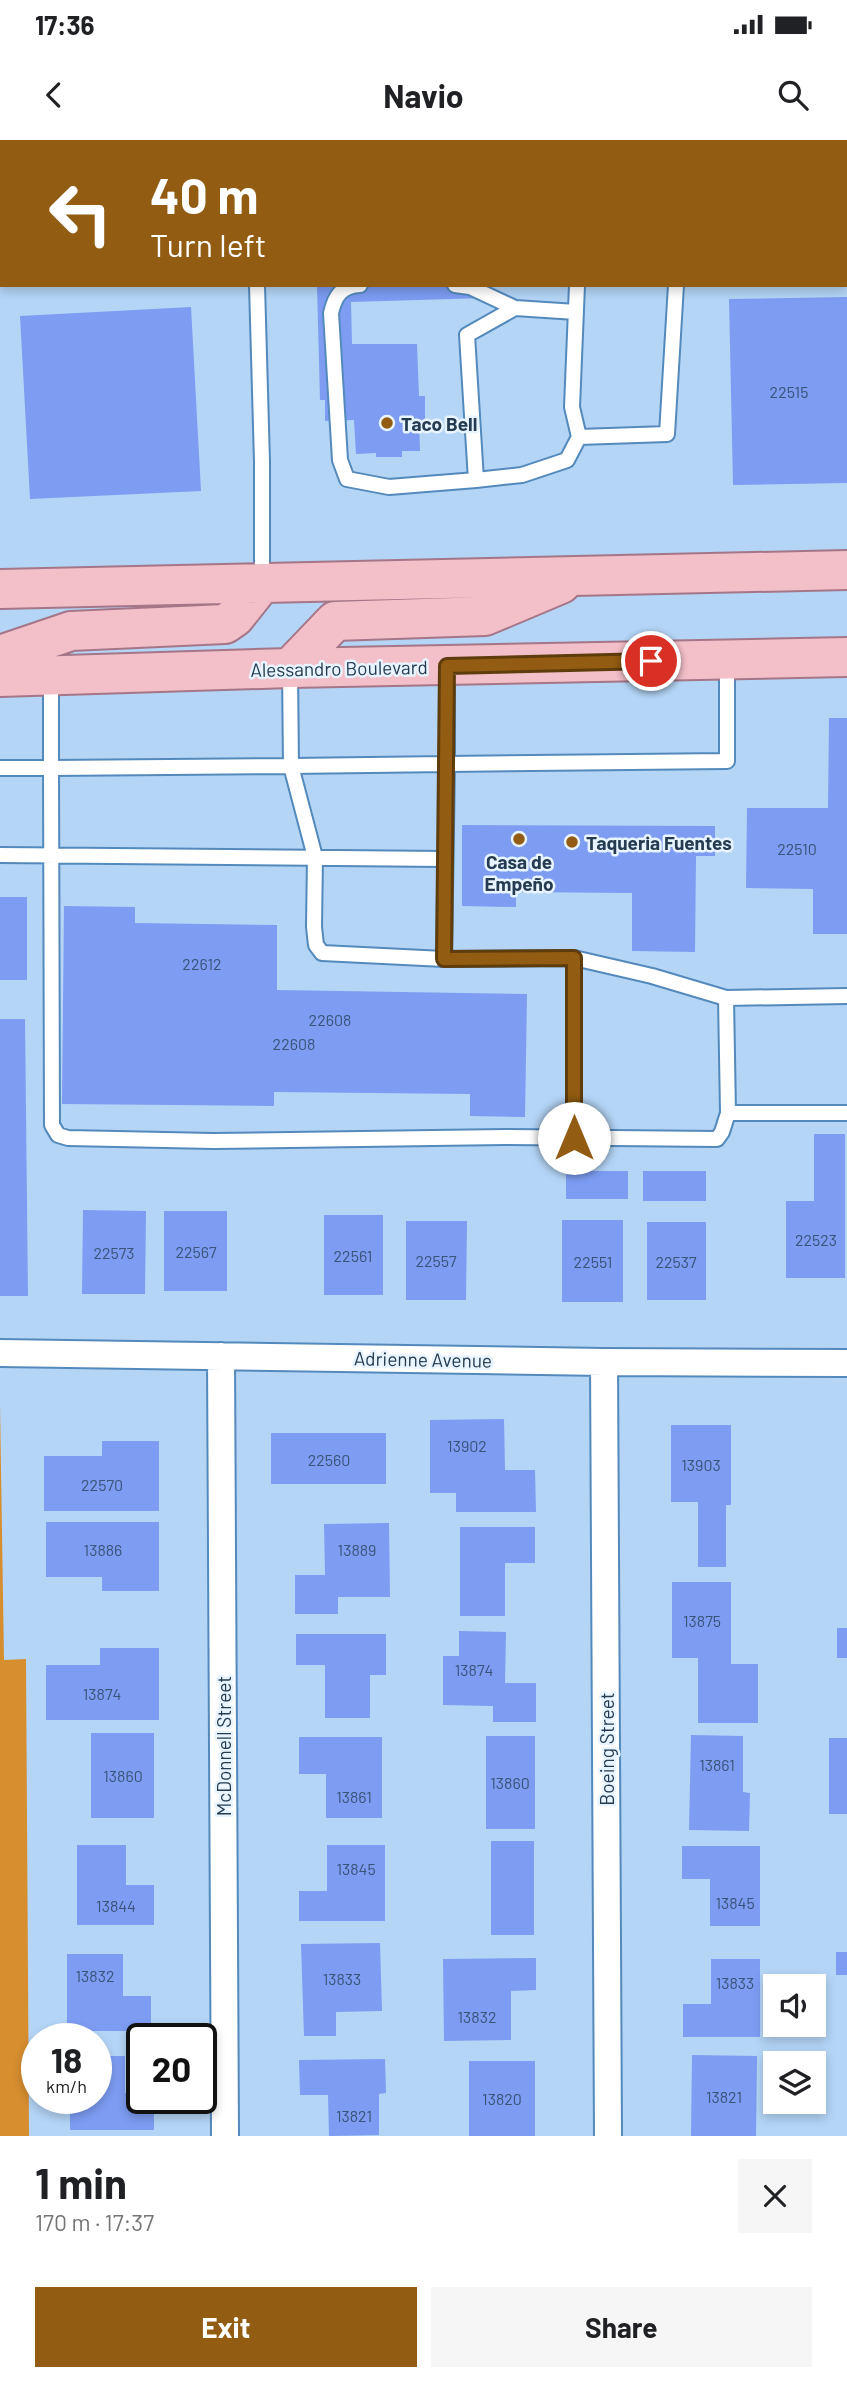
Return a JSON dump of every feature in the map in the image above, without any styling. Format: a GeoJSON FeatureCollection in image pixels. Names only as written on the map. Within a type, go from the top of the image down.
{"type":"FeatureCollection","features":[{"type":"Feature","properties":{"kind":"main road"},"geometry":{"type":"LineString","coordinates":[[0,589],[847,570]]}},
{"type":"Feature","properties":{"kind":"main road"},"geometry":{"type":"LineString","coordinates":[[290,668],[335,621],[485,616],[579,576]]}},
{"type":"Feature","properties":{"kind":"main road"},"geometry":{"type":"LineString","coordinates":[[0,655],[51,656],[84,629],[211,627],[225,624],[235,617],[262,583]]}},
{"type":"Feature","properties":{"kind":"main road","name":"Alessandro Boulevard"},"geometry":{"type":"LineString","coordinates":[[0,677],[51,656],[290,668],[847,657]]}},
{"type":"Feature","properties":{"kind":"street","name":"Adrienne Avenue"},"geometry":{"type":"LineString","coordinates":[[0,1353],[847,1363]]}},
{"type":"Feature","properties":{"kind":"street","name":"McDonnell Street"},"geometry":{"type":"LineString","coordinates":[[221,1356],[225,2136]]}},
{"type":"Feature","properties":{"kind":"street","name":"Boeing Street"},"geometry":{"type":"LineString","coordinates":[[604,1362],[608,2136]]}},
{"type":"Feature","properties":{"kind":"lane"},"geometry":{"type":"LineString","coordinates":[[257,287],[262,583]]}},
{"type":"Feature","properties":{"kind":"lane"},"geometry":{"type":"LineString","coordinates":[[351,287],[342,289],[335,299],[331,313],[340,460],[347,479],[389,487],[522,475],[567,460],[579,437],[572,407],[577,287]]}},
{"type":"Feature","properties":{"kind":"lane"},"geometry":{"type":"LineString","coordinates":[[472,287],[515,308],[576,312]]}},
{"type":"Feature","properties":{"kind":"lane"},"geometry":{"type":"LineString","coordinates":[[579,437],[667,433],[676,287]]}},
{"type":"Feature","properties":{"kind":"lane"},"geometry":{"type":"LineString","coordinates":[[476,480],[467,335],[515,308]]}},
{"type":"Feature","properties":{"kind":"lane"},"geometry":{"type":"LineString","coordinates":[[51,656],[52,1125],[58,1135],[68,1138],[213,1141],[717,1139],[728,1113],[726,998]]}},
{"type":"Feature","properties":{"kind":"lane"},"geometry":{"type":"LineString","coordinates":[[0,768],[727,761],[727,660]]}},
{"type":"Feature","properties":{"kind":"lane"},"geometry":{"type":"LineString","coordinates":[[444,959],[447,666]]}},
{"type":"Feature","properties":{"kind":"lane"},"geometry":{"type":"LineString","coordinates":[[290,668],[291,766],[315,857],[314,927],[316,945],[322,953],[444,959],[574,958],[652,976],[726,998],[847,996]]}},
{"type":"Feature","properties":{"kind":"lane"},"geometry":{"type":"LineString","coordinates":[[0,855],[445,859]]}},
{"type":"Feature","properties":{"kind":"lane"},"geometry":{"type":"LineString","coordinates":[[574,958],[574,1138]]}},
{"type":"Feature","properties":{"kind":"lane"},"geometry":{"type":"LineString","coordinates":[[728,1113],[847,1113]]}},
{"type":"Feature","properties":{"kind":"shaded area"},"geometry":{"type":"Polygon","coordinates":[[[0,1405],[4,1660],[26,1659],[28,2023],[21,2023],[21,2114],[29,2114],[29,2136],[0,2136],[0,1405]]]}},
{"type":"Feature","properties":{"kind":"building"},"geometry":{"type":"Polygon","coordinates":[[[317,287],[485,287],[485,298],[351,302],[352,344],[417,344],[419,396],[425,396],[425,424],[419,424],[420,451],[402,451],[402,457],[376,457],[376,453],[356,454],[354,420],[325,421],[325,400],[320,400],[317,287]]]}},
{"type":"Feature","properties":{"kind":"building"},"geometry":{"type":"Polygon","coordinates":[[[847,297],[847,483],[733,485],[729,299],[847,297]]]}},
{"type":"Feature","properties":{"kind":"building"},"geometry":{"type":"Polygon","coordinates":[[[191,307],[201,491],[30,499],[20,316],[191,307]]]}},
{"type":"Feature","properties":{"kind":"building"},"geometry":{"type":"Polygon","coordinates":[[[829,718],[847,718],[847,934],[813,934],[813,889],[746,888],[747,808],[828,808],[829,718]]]}},
{"type":"Feature","properties":{"kind":"building"},"geometry":{"type":"Polygon","coordinates":[[[462,825],[715,826],[715,856],[696,856],[695,952],[632,951],[632,893],[516,892],[516,907],[462,906],[462,825]]]}},
{"type":"Feature","properties":{"kind":"building"},"geometry":{"type":"Polygon","coordinates":[[[0,897],[27,897],[27,980],[0,980],[0,897]]]}},
{"type":"Feature","properties":{"kind":"building"},"geometry":{"type":"Polygon","coordinates":[[[64,906],[135,907],[135,923],[277,925],[277,990],[527,994],[525,1117],[470,1116],[470,1094],[274,1092],[274,1106],[62,1104],[64,906]]]}},
{"type":"Feature","properties":{"kind":"building"},"geometry":{"type":"Polygon","coordinates":[[[0,1019],[25,1019],[28,1296],[0,1296],[0,1019]]]}},
{"type":"Feature","properties":{"kind":"building"},"geometry":{"type":"Polygon","coordinates":[[[814,1134],[845,1134],[845,1278],[786,1278],[786,1201],[814,1201],[814,1134]]]}},
{"type":"Feature","properties":{"kind":"building"},"geometry":{"type":"Polygon","coordinates":[[[566,1171],[628,1171],[628,1199],[566,1199],[566,1171]]]}},
{"type":"Feature","properties":{"kind":"building"},"geometry":{"type":"Polygon","coordinates":[[[643,1171],[706,1171],[706,1201],[643,1201],[643,1171]]]}},
{"type":"Feature","properties":{"kind":"building"},"geometry":{"type":"Polygon","coordinates":[[[83,1210],[146,1211],[145,1294],[82,1294],[83,1210]]]}},
{"type":"Feature","properties":{"kind":"building"},"geometry":{"type":"Polygon","coordinates":[[[164,1211],[227,1211],[227,1291],[164,1291],[164,1211]]]}},
{"type":"Feature","properties":{"kind":"building"},"geometry":{"type":"Polygon","coordinates":[[[324,1215],[383,1215],[383,1295],[324,1295],[324,1215]]]}},
{"type":"Feature","properties":{"kind":"building"},"geometry":{"type":"Polygon","coordinates":[[[562,1220],[623,1220],[623,1302],[562,1302],[562,1220]]]}},
{"type":"Feature","properties":{"kind":"building"},"geometry":{"type":"Polygon","coordinates":[[[406,1221],[467,1221],[466,1300],[406,1300],[406,1221]]]}},
{"type":"Feature","properties":{"kind":"building"},"geometry":{"type":"Polygon","coordinates":[[[647,1222],[706,1222],[706,1300],[647,1300],[647,1222]]]}},
{"type":"Feature","properties":{"kind":"building"},"geometry":{"type":"Polygon","coordinates":[[[504,1419],[505,1470],[535,1470],[536,1512],[456,1512],[456,1493],[430,1493],[430,1420],[504,1419]]]}},
{"type":"Feature","properties":{"kind":"building"},"geometry":{"type":"Polygon","coordinates":[[[671,1425],[731,1425],[731,1505],[726,1505],[726,1567],[698,1567],[698,1502],[671,1502],[671,1425]]]}},
{"type":"Feature","properties":{"kind":"building"},"geometry":{"type":"Polygon","coordinates":[[[271,1433],[386,1433],[386,1484],[271,1484],[271,1433]]]}},
{"type":"Feature","properties":{"kind":"building"},"geometry":{"type":"Polygon","coordinates":[[[102,1441],[159,1441],[159,1511],[44,1511],[44,1456],[102,1456],[102,1441]]]}},
{"type":"Feature","properties":{"kind":"building"},"geometry":{"type":"Polygon","coordinates":[[[46,1522],[159,1522],[159,1591],[102,1591],[102,1577],[46,1577],[46,1522]]]}},
{"type":"Feature","properties":{"kind":"building"},"geometry":{"type":"Polygon","coordinates":[[[389,1523],[390,1597],[338,1597],[338,1614],[295,1614],[295,1575],[325,1575],[324,1524],[389,1523]]]}},
{"type":"Feature","properties":{"kind":"building"},"geometry":{"type":"Polygon","coordinates":[[[460,1527],[535,1527],[535,1563],[505,1563],[505,1616],[460,1616],[460,1527]]]}},
{"type":"Feature","properties":{"kind":"building"},"geometry":{"type":"Polygon","coordinates":[[[672,1582],[731,1582],[731,1664],[758,1664],[758,1723],[698,1723],[698,1658],[672,1658],[672,1582]]]}},
{"type":"Feature","properties":{"kind":"building"},"geometry":{"type":"Polygon","coordinates":[[[837,1628],[847,1628],[847,1658],[837,1658],[837,1628]]]}},
{"type":"Feature","properties":{"kind":"building"},"geometry":{"type":"Polygon","coordinates":[[[459,1631],[506,1632],[505,1683],[536,1683],[536,1722],[493,1722],[493,1706],[443,1705],[443,1656],[459,1656],[459,1631]]]}},
{"type":"Feature","properties":{"kind":"building"},"geometry":{"type":"Polygon","coordinates":[[[296,1634],[386,1634],[386,1675],[370,1675],[370,1718],[325,1718],[325,1665],[296,1665],[296,1634]]]}},
{"type":"Feature","properties":{"kind":"building"},"geometry":{"type":"Polygon","coordinates":[[[100,1648],[159,1648],[159,1720],[46,1720],[46,1665],[100,1665],[100,1648]]]}},
{"type":"Feature","properties":{"kind":"building"},"geometry":{"type":"Polygon","coordinates":[[[91,1733],[154,1733],[154,1818],[91,1818],[91,1733]]]}},
{"type":"Feature","properties":{"kind":"building"},"geometry":{"type":"Polygon","coordinates":[[[691,1735],[743,1736],[743,1792],[750,1793],[749,1831],[689,1830],[691,1735]]]}},
{"type":"Feature","properties":{"kind":"building"},"geometry":{"type":"Polygon","coordinates":[[[486,1736],[535,1736],[535,1829],[486,1829],[486,1736]]]}},
{"type":"Feature","properties":{"kind":"building"},"geometry":{"type":"Polygon","coordinates":[[[299,1737],[382,1737],[382,1818],[326,1818],[326,1774],[299,1774],[299,1737]]]}},
{"type":"Feature","properties":{"kind":"building"},"geometry":{"type":"Polygon","coordinates":[[[829,1738],[847,1738],[847,1814],[829,1814],[829,1738]]]}},
{"type":"Feature","properties":{"kind":"building"},"geometry":{"type":"Polygon","coordinates":[[[491,1841],[534,1841],[534,1935],[491,1935],[491,1841]]]}},
{"type":"Feature","properties":{"kind":"building"},"geometry":{"type":"Polygon","coordinates":[[[77,1845],[126,1845],[126,1885],[154,1885],[154,1925],[77,1925],[77,1845]]]}},
{"type":"Feature","properties":{"kind":"building"},"geometry":{"type":"Polygon","coordinates":[[[327,1845],[385,1845],[385,1921],[299,1921],[299,1891],[327,1891],[327,1845]]]}},
{"type":"Feature","properties":{"kind":"building"},"geometry":{"type":"Polygon","coordinates":[[[682,1846],[760,1846],[760,1926],[710,1926],[710,1879],[682,1879],[682,1846]]]}},
{"type":"Feature","properties":{"kind":"building"},"geometry":{"type":"Polygon","coordinates":[[[380,1943],[382,2011],[336,2012],[336,2036],[304,2036],[301,1944],[380,1943]]]}},
{"type":"Feature","properties":{"kind":"building"},"geometry":{"type":"Polygon","coordinates":[[[836,1952],[847,1952],[847,1975],[836,1975],[836,1952]]]}},
{"type":"Feature","properties":{"kind":"building"},"geometry":{"type":"Polygon","coordinates":[[[67,1954],[123,1954],[123,1996],[151,1996],[151,2023],[126,2023],[126,2031],[112,2031],[112,2023],[67,2023],[67,1954]]]}},
{"type":"Feature","properties":{"kind":"building"},"geometry":{"type":"Polygon","coordinates":[[[536,1958],[536,1990],[511,1991],[511,2040],[444,2041],[443,1959],[536,1958]]]}},
{"type":"Feature","properties":{"kind":"building"},"geometry":{"type":"Polygon","coordinates":[[[711,1959],[760,1959],[760,2037],[683,2037],[683,2004],[711,2004],[711,1959]]]}},
{"type":"Feature","properties":{"kind":"building"},"geometry":{"type":"Polygon","coordinates":[[[692,2055],[757,2056],[756,2136],[691,2136],[692,2055]]]}},
{"type":"Feature","properties":{"kind":"building"},"geometry":{"type":"Polygon","coordinates":[[[112,2056],[125,2056],[126,2114],[154,2114],[154,2130],[70,2130],[70,2114],[112,2114],[112,2056]]]}},
{"type":"Feature","properties":{"kind":"building"},"geometry":{"type":"Polygon","coordinates":[[[385,2059],[386,2093],[379,2094],[379,2135],[329,2136],[328,2095],[300,2095],[299,2060],[385,2059]]]}},
{"type":"Feature","properties":{"kind":"building"},"geometry":{"type":"Polygon","coordinates":[[[469,2061],[535,2061],[535,2136],[469,2136],[469,2061]]]}},
{"type":"Feature","properties":{"kind":"place","name":"Taco Bell"},"geometry":{"type":"Point","coordinates":[387,423]}},
{"type":"Feature","properties":{"kind":"place","name":"Casa de Empeño"},"geometry":{"type":"Point","coordinates":[519,839]}},
{"type":"Feature","properties":{"kind":"place","name":"Taqueria Fuentes"},"geometry":{"type":"Point","coordinates":[572,842]}},
{"type":"Feature","properties":{"kind":"route"},"geometry":{"type":"LineString","coordinates":[[574,1138],[574,958],[444,959],[447,666],[651,661]]}}]}
